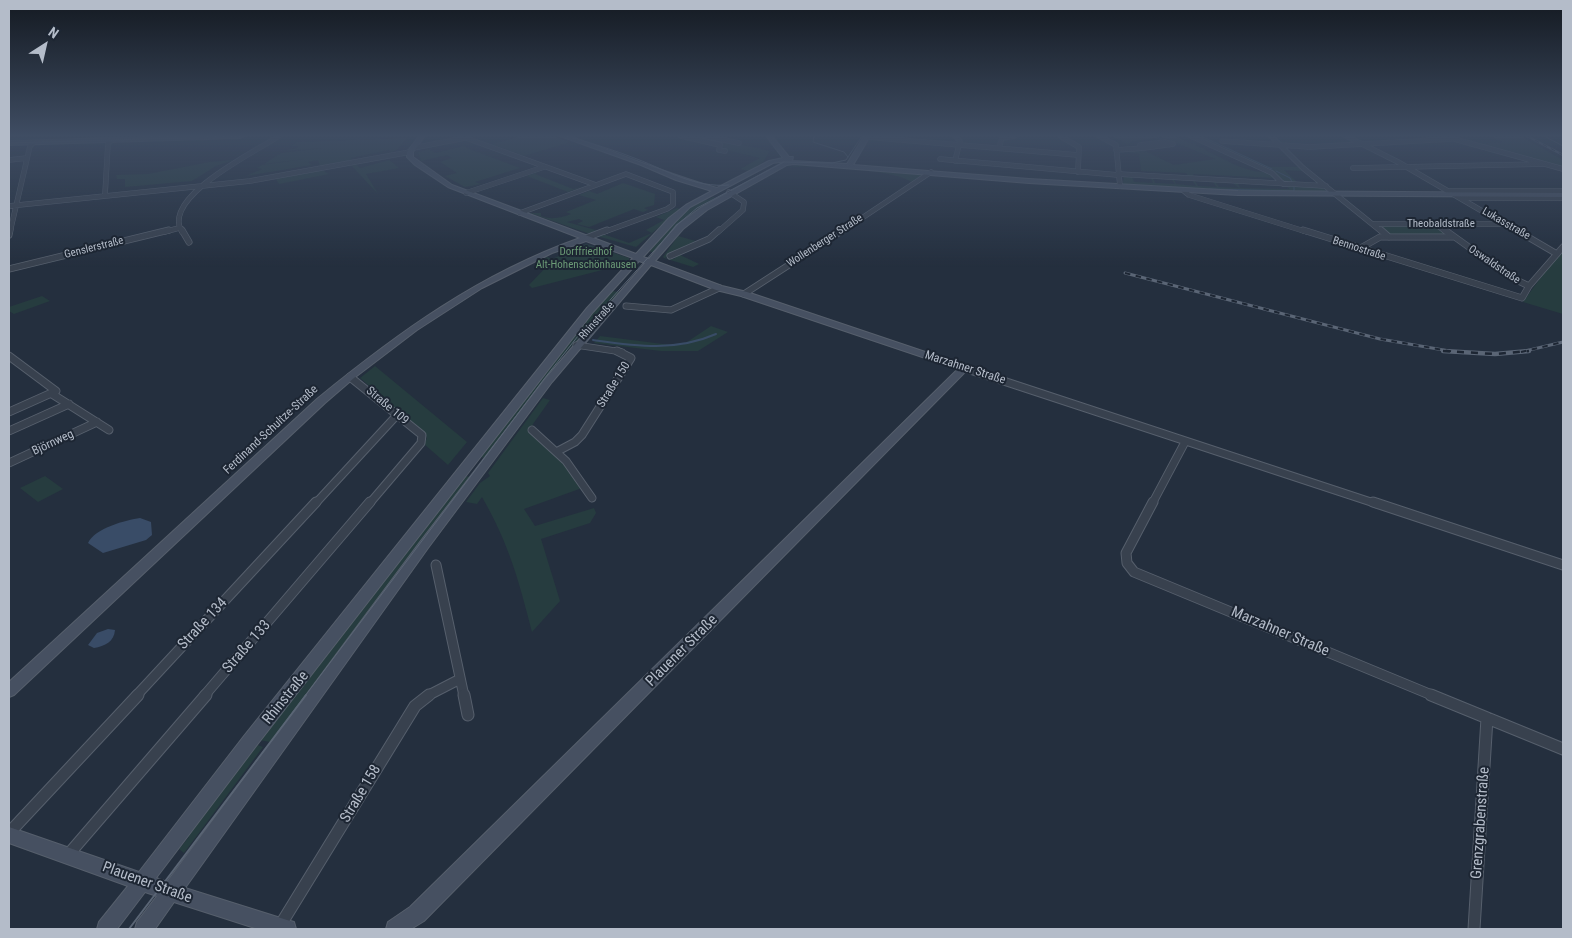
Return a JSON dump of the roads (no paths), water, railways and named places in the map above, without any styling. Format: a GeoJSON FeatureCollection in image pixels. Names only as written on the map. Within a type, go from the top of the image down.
{"type":"FeatureCollection","features":[{"type":"Feature","properties":{"kind":"main road"},"geometry":{"type":"LineString","coordinates":[[440,180],[466,193],[520,214],[645,258]]}},
{"type":"Feature","properties":{"kind":"main road"},"geometry":{"type":"LineString","coordinates":[[691,180],[729,192]]}},
{"type":"Feature","properties":{"kind":"main road","name":"Rhinstraße"},"geometry":{"type":"LineString","coordinates":[[106,929],[475,467],[576,345],[679,214],[717,189],[736,180]]}},
{"type":"Feature","properties":{"kind":"main road","name":"Rhinstraße"},"geometry":{"type":"LineString","coordinates":[[144,929],[557,350],[645,258],[686,221],[729,192],[753,180]]}},
{"type":"Feature","properties":{"kind":"main road"},"geometry":{"type":"LineString","coordinates":[[1023,180],[1184,190],[1335,194],[1563,194]]}},
{"type":"Feature","properties":{"kind":"main road","name":"Ferdinand-Schultze-Straße"},"geometry":{"type":"LineString","coordinates":[[9,691],[316,405],[350,377],[404,335],[460,298],[531,260],[586,238]]}},
{"type":"Feature","properties":{"kind":"main road","name":"Marzahner Straße"},"geometry":{"type":"LineString","coordinates":[[645,258],[711,278],[744,294]]}},
{"type":"Feature","properties":{"kind":"main road","name":"Marzahner Straße"},"geometry":{"type":"LineString","coordinates":[[645,258],[720,288],[744,294],[964,368]]}},
{"type":"Feature","properties":{"kind":"main road","name":"Plauener Straße"},"geometry":{"type":"LineString","coordinates":[[395,929],[417,914],[452,880],[964,368]]}},
{"type":"Feature","properties":{"kind":"main road","name":"Plauener Straße"},"geometry":{"type":"LineString","coordinates":[[9,834],[281,929]]}},
{"type":"Feature","properties":{"kind":"street"},"geometry":{"type":"LineString","coordinates":[[9,236],[21,180]]}},
{"type":"Feature","properties":{"kind":"street"},"geometry":{"type":"LineString","coordinates":[[105,195],[106,180]]}},
{"type":"Feature","properties":{"kind":"street"},"geometry":{"type":"LineString","coordinates":[[190,242],[180,228],[179,217],[190,195],[210,180]]}},
{"type":"Feature","properties":{"kind":"street"},"geometry":{"type":"LineString","coordinates":[[14,208],[44,201],[258,180]]}},
{"type":"Feature","properties":{"kind":"street"},"geometry":{"type":"LineString","coordinates":[[466,193],[506,180]]}},
{"type":"Feature","properties":{"kind":"street"},"geometry":{"type":"LineString","coordinates":[[581,180],[596,185]]}},
{"type":"Feature","properties":{"kind":"street"},"geometry":{"type":"LineString","coordinates":[[520,214],[610,180]]}},
{"type":"Feature","properties":{"kind":"street"},"geometry":{"type":"LineString","coordinates":[[586,238],[671,207],[673,202],[672,192],[668,188],[643,180]]}},
{"type":"Feature","properties":{"kind":"street","name":"Wollenberger Straße"},"geometry":{"type":"LineString","coordinates":[[744,294],[918,180]]}},
{"type":"Feature","properties":{"kind":"street"},"geometry":{"type":"LineString","coordinates":[[1119,180],[1120,186]]}},
{"type":"Feature","properties":{"kind":"street"},"geometry":{"type":"LineString","coordinates":[[1213,180],[1326,186]]}},
{"type":"Feature","properties":{"kind":"street"},"geometry":{"type":"LineString","coordinates":[[1279,180],[1283,184]]}},
{"type":"Feature","properties":{"kind":"street"},"geometry":{"type":"LineString","coordinates":[[1318,180],[1389,237]]}},
{"type":"Feature","properties":{"kind":"street","name":"Lukasstraße"},"geometry":{"type":"LineString","coordinates":[[1431,180],[1556,254]]}},
{"type":"Feature","properties":{"kind":"street","name":"Bennostraße"},"geometry":{"type":"LineString","coordinates":[[1184,190],[1188,195],[1507,296],[1522,298],[1528,286]]}},
{"type":"Feature","properties":{"kind":"street"},"geometry":{"type":"LineString","coordinates":[[670,256],[709,239],[743,210],[744,202],[729,192]]}},
{"type":"Feature","properties":{"kind":"street"},"geometry":{"type":"LineString","coordinates":[[9,204],[14,208]]}},
{"type":"Feature","properties":{"kind":"street","name":"Theobaldstraße"},"geometry":{"type":"LineString","coordinates":[[1374,224],[1507,224]]}},
{"type":"Feature","properties":{"kind":"street","name":"Oswaldstraße"},"geometry":{"type":"LineString","coordinates":[[1436,224],[1516,281],[1528,286]]}},
{"type":"Feature","properties":{"kind":"street","name":"Genslerstraße"},"geometry":{"type":"LineString","coordinates":[[9,269],[180,228]]}},
{"type":"Feature","properties":{"kind":"street"},"geometry":{"type":"LineString","coordinates":[[1360,249],[1380,237],[1454,237]]}},
{"type":"Feature","properties":{"kind":"street"},"geometry":{"type":"LineString","coordinates":[[1542,244],[1563,247]]}},
{"type":"Feature","properties":{"kind":"street"},"geometry":{"type":"LineString","coordinates":[[1528,286],[1563,247]]}},
{"type":"Feature","properties":{"kind":"street"},"geometry":{"type":"LineString","coordinates":[[626,306],[670,310],[720,288]]}},
{"type":"Feature","properties":{"kind":"street","name":"Straße 150"},"geometry":{"type":"LineString","coordinates":[[558,451],[582,435],[631,358],[620,350],[576,345]]}},
{"type":"Feature","properties":{"kind":"street"},"geometry":{"type":"LineString","coordinates":[[9,356],[69,404],[109,430]]}},
{"type":"Feature","properties":{"kind":"street","name":"Marzahner Straße"},"geometry":{"type":"LineString","coordinates":[[964,368],[1563,565]]}},
{"type":"Feature","properties":{"kind":"street","name":"Straße 109"},"geometry":{"type":"LineString","coordinates":[[350,377],[422,435],[423,438]]}},
{"type":"Feature","properties":{"kind":"street"},"geometry":{"type":"LineString","coordinates":[[9,412],[54,392]]}},
{"type":"Feature","properties":{"kind":"street"},"geometry":{"type":"LineString","coordinates":[[9,431],[69,404]]}},
{"type":"Feature","properties":{"kind":"street","name":"Straße 134"},"geometry":{"type":"LineString","coordinates":[[9,834],[396,415]]}},
{"type":"Feature","properties":{"kind":"street","name":"Björnweg"},"geometry":{"type":"LineString","coordinates":[[9,463],[97,422]]}},
{"type":"Feature","properties":{"kind":"street"},"geometry":{"type":"LineString","coordinates":[[532,430],[558,451],[579,476],[592,498]]}},
{"type":"Feature","properties":{"kind":"street","name":"Straße 133"},"geometry":{"type":"LineString","coordinates":[[68,855],[423,438]]}},
{"type":"Feature","properties":{"kind":"street","name":"Marzahner Straße"},"geometry":{"type":"LineString","coordinates":[[1186,442],[1126,553],[1127,563],[1134,572],[1563,749]]}},
{"type":"Feature","properties":{"kind":"street"},"geometry":{"type":"LineString","coordinates":[[436,565],[468,716]]}},
{"type":"Feature","properties":{"kind":"street","name":"Straße 158"},"geometry":{"type":"LineString","coordinates":[[281,929],[414,707],[433,691],[460,679]]}},
{"type":"Feature","properties":{"kind":"street","name":"Grenzgrabenstraße"},"geometry":{"type":"LineString","coordinates":[[1474,929],[1487,718]]}},
{"type":"Feature","properties":{"kind":"water"},"geometry":{"type":"Polygon","coordinates":[[[140,518],[151,522],[152,535],[146,540],[103,553],[88,543],[97,533],[104,529],[140,518]]]}},
{"type":"Feature","properties":{"kind":"water"},"geometry":{"type":"Polygon","coordinates":[[[108,629],[115,630],[113,638],[108,643],[94,648],[88,645],[97,633],[108,629]]]}},
{"type":"Feature","properties":{"kind":"waterway"},"geometry":{"type":"LineString","coordinates":[[1209,189],[1294,191],[1294,187]]}},
{"type":"Feature","properties":{"kind":"waterway"},"geometry":{"type":"LineString","coordinates":[[593,340],[655,346],[686,343],[716,334]]}},
{"type":"Feature","properties":{"kind":"tram line"},"geometry":{"type":"LineString","coordinates":[[690,180],[705,184],[729,185]]}},
{"type":"Feature","properties":{"kind":"tram line"},"geometry":{"type":"LineString","coordinates":[[305,696],[578,336],[678,224],[697,208],[750,180]]}},
{"type":"Feature","properties":{"kind":"tram line"},"geometry":{"type":"LineString","coordinates":[[129,929],[306,695]]}},
{"type":"Feature","properties":{"kind":"railway"},"geometry":{"type":"LineString","coordinates":[[1125,273],[1380,339],[1452,352]]}},
{"type":"Feature","properties":{"kind":"railway"},"geometry":{"type":"LineString","coordinates":[[1523,352],[1563,342]]}},
{"type":"Feature","properties":{"kind":"railway"},"geometry":{"type":"LineString","coordinates":[[1443,351],[1452,352]]}},
{"type":"Feature","properties":{"kind":"railway"},"geometry":{"type":"LineString","coordinates":[[1523,352],[1529,351]]}},
{"type":"Feature","properties":{"kind":"railway"},"geometry":{"type":"LineString","coordinates":[[1452,352],[1495,354],[1523,352]]}},
{"type":"Feature","properties":{"kind":"park label","name":"Dorffriedhof Alt-Hohenschönhausen"},"geometry":{"type":"Point","coordinates":[586,258]}}]}
